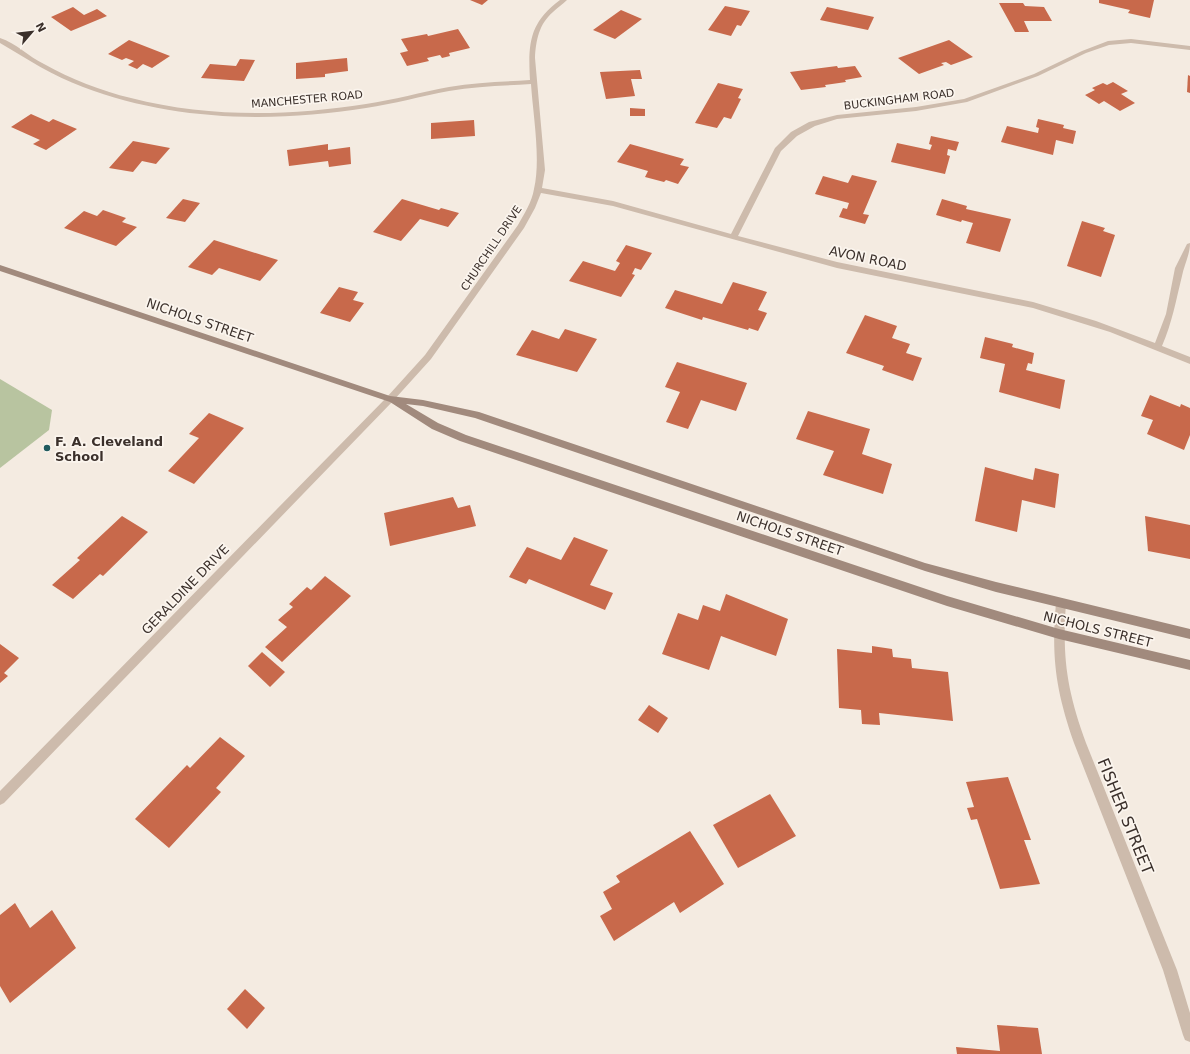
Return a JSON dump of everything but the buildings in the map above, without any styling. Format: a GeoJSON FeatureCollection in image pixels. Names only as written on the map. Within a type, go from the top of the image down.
{"type":"FeatureCollection","features":[{"type":"Feature","properties":{"kind":"main road","name":"NICHOLS STREET"},"geometry":{"type":"LineString","coordinates":[[0,268],[390,400],[435,426],[464,438],[946,600],[1059,634],[1190,665]]}},
{"type":"Feature","properties":{"kind":"main road","name":"NICHOLS STREET"},"geometry":{"type":"LineString","coordinates":[[390,400],[423,403],[476,416],[925,567],[1061,603],[1190,634]]}},
{"type":"Feature","properties":{"kind":"street","name":"CHURCHILL DRIVE"},"geometry":{"type":"LineString","coordinates":[[390,400],[428,357],[522,226],[531,208],[538,190],[542,170],[532,58],[535,31],[542,19],[552,8],[564,0]]}},
{"type":"Feature","properties":{"kind":"street","name":"MANCHESTER ROAD"},"geometry":{"type":"LineString","coordinates":[[0,40],[51,71],[85,86],[146,104],[180,111],[209,114],[249,115],[327,110],[365,106],[450,89],[534,82]]}},
{"type":"Feature","properties":{"kind":"street","name":"BUCKINGHAM ROAD"},"geometry":{"type":"LineString","coordinates":[[733,237],[778,150],[794,134],[812,124],[837,117],[966,102],[1036,75],[1084,52],[1108,44],[1131,41],[1190,48]]}},
{"type":"Feature","properties":{"kind":"street","name":"AVON ROAD"},"geometry":{"type":"LineString","coordinates":[[538,190],[584,196],[837,265],[1032,305],[1072,316],[1157,347],[1190,361]]}},
{"type":"Feature","properties":{"kind":"street"},"geometry":{"type":"LineString","coordinates":[[1157,347],[1166,329],[1176,280],[1182,262],[1190,246]]}},
{"type":"Feature","properties":{"kind":"street","name":"GERALDINE DRIVE"},"geometry":{"type":"LineString","coordinates":[[0,799],[390,400]]}},
{"type":"Feature","properties":{"kind":"street","name":"FISHER STREET"},"geometry":{"type":"LineString","coordinates":[[1061,603],[1059,634],[1061,675],[1068,708],[1080,743],[1170,970],[1190,1035]]}},
{"type":"Feature","properties":{"kind":"green space"},"geometry":{"type":"Polygon","coordinates":[[[0,379],[52,410],[49,430],[0,468],[0,379]]]}},
{"type":"Feature","properties":{"kind":"place","name":"F. A. Cleveland School"},"geometry":{"type":"Point","coordinates":[47,448]}}]}
